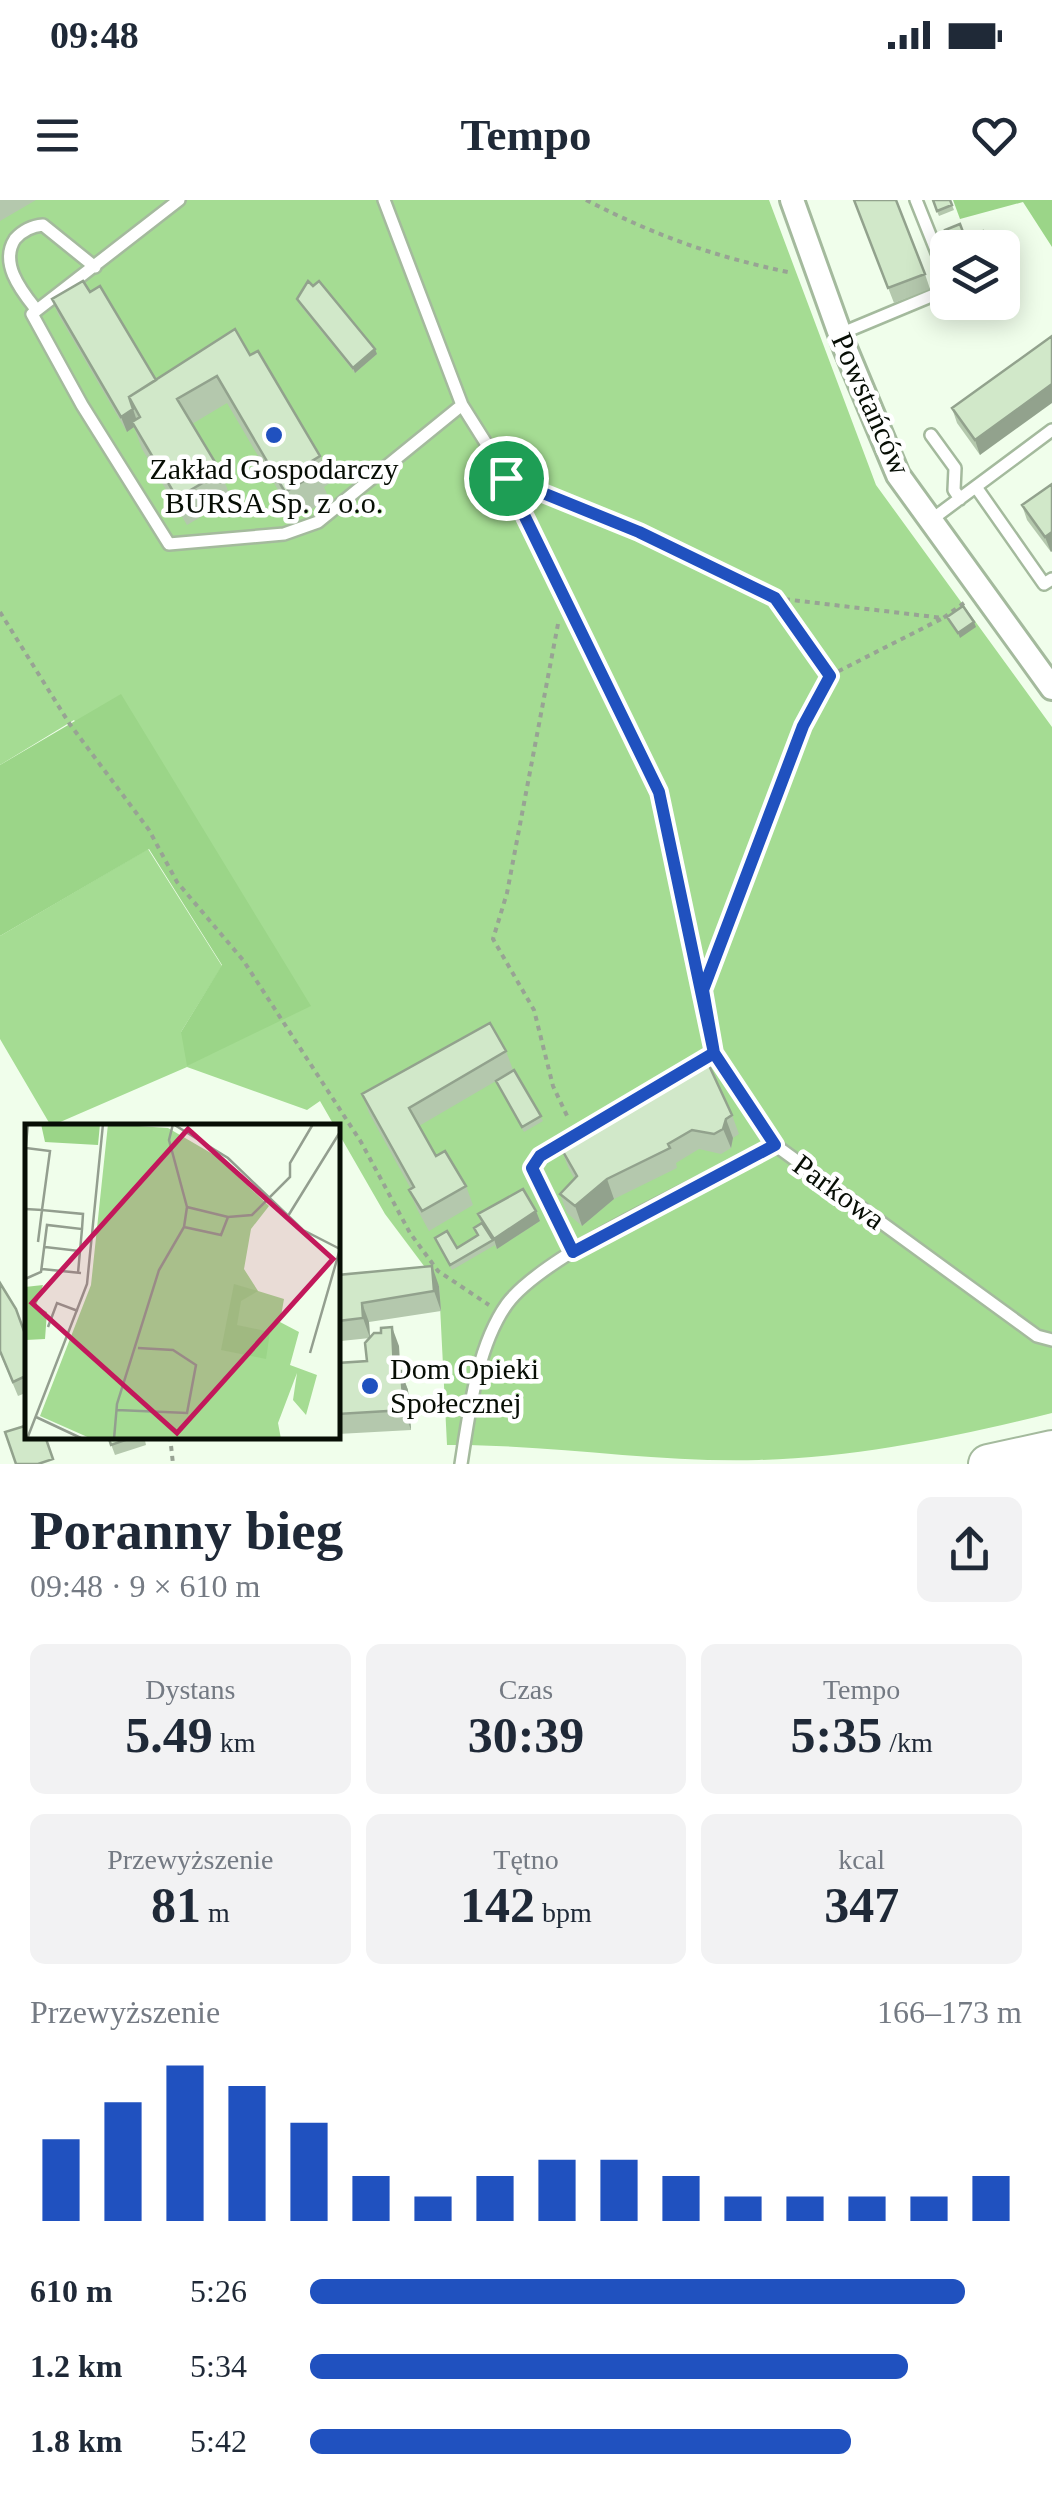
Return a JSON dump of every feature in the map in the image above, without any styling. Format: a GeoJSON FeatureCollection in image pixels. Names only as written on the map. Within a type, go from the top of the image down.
{"type":"FeatureCollection","features":[{"type":"Feature","properties":{"kind":"main road"},"geometry":{"type":"LineString","coordinates":[[988,1464],[1052,1450]]}},
{"type":"Feature","properties":{"kind":"street","name":"Powstańców"},"geometry":{"type":"LineString","coordinates":[[792,200],[840,334],[893,464],[1052,688]]}},
{"type":"Feature","properties":{"kind":"lane"},"geometry":{"type":"LineString","coordinates":[[35,308],[179,200]]}},
{"type":"Feature","properties":{"kind":"lane"},"geometry":{"type":"LineString","coordinates":[[384,200],[462,405],[506,478],[659,792],[714,1053],[775,1145]]}},
{"type":"Feature","properties":{"kind":"lane"},"geometry":{"type":"LineString","coordinates":[[916,200],[930,235]]}},
{"type":"Feature","properties":{"kind":"lane"},"geometry":{"type":"LineString","coordinates":[[94,267],[43,225],[23,232],[6,248],[4,258],[6,268],[35,308],[33,320],[50,350],[169,544],[284,534],[318,522],[462,405]]}},
{"type":"Feature","properties":{"kind":"lane"},"geometry":{"type":"LineString","coordinates":[[840,334],[930,296]]}},
{"type":"Feature","properties":{"kind":"lane"},"geometry":{"type":"LineString","coordinates":[[931,520],[1052,430]]}},
{"type":"Feature","properties":{"kind":"lane"},"geometry":{"type":"LineString","coordinates":[[932,435],[955,468],[954,490],[960,499]]}},
{"type":"Feature","properties":{"kind":"lane"},"geometry":{"type":"LineString","coordinates":[[976,488],[1049,586]]}},
{"type":"Feature","properties":{"kind":"lane"},"geometry":{"type":"LineString","coordinates":[[573,1252],[532,1168],[540,1156],[714,1053]]}},
{"type":"Feature","properties":{"kind":"lane","name":"Parkowa"},"geometry":{"type":"LineString","coordinates":[[461,1464],[487,1346],[502,1312],[522,1289],[573,1252],[775,1145],[1036,1336],[1052,1340]]}},
{"type":"Feature","properties":{"kind":"path"},"geometry":{"type":"LineString","coordinates":[[586,200],[658,236],[712,256],[796,274],[815,267]]}},
{"type":"Feature","properties":{"kind":"path"},"geometry":{"type":"LineString","coordinates":[[506,478],[639,532],[775,598],[943,618]]}},
{"type":"Feature","properties":{"kind":"path"},"geometry":{"type":"LineString","coordinates":[[775,598],[830,676]]}},
{"type":"Feature","properties":{"kind":"path"},"geometry":{"type":"LineString","coordinates":[[703,990],[803,726],[830,676],[972,600]]}},
{"type":"Feature","properties":{"kind":"path"},"geometry":{"type":"LineString","coordinates":[[0,612],[69,723],[144,822],[177,882],[243,960],[361,1142],[410,1233],[438,1271],[502,1312]]}},
{"type":"Feature","properties":{"kind":"path"},"geometry":{"type":"LineString","coordinates":[[555,635],[507,893],[493,939],[534,1010],[553,1086],[576,1134]]}},
{"type":"Feature","properties":{"kind":"path"},"geometry":{"type":"LineString","coordinates":[[170,1439],[173,1464]]}},
{"type":"Feature","properties":{"kind":"green space"},"geometry":{"type":"Polygon","coordinates":[[[0,200],[769,200],[876,485],[1052,727],[1052,1413],[907,1444],[797,1458],[681,1459],[447,1445],[439,1286],[385,1214],[340,1136],[340,1124],[333,1124],[320,1101],[307,1110],[187,1067],[50,1124],[0,1039],[0,936],[148,849],[222,966],[181,1032],[310,1006],[74,720],[0,765],[0,200]]]}},
{"type":"Feature","properties":{"kind":"green space"},"geometry":{"type":"Polygon","coordinates":[[[953,200],[1052,200],[1052,247],[1023,202],[960,219],[953,200]]]}},
{"type":"Feature","properties":{"kind":"green space"},"geometry":{"type":"Polygon","coordinates":[[[121,694],[311,1006],[187,1066],[181,1032],[222,965],[149,849],[0,936],[0,765],[121,694]]]}},
{"type":"Feature","properties":{"kind":"building"},"geometry":{"type":"Polygon","coordinates":[[[854,200],[896,200],[925,274],[888,288],[854,200]]]}},
{"type":"Feature","properties":{"kind":"building"},"geometry":{"type":"Polygon","coordinates":[[[933,200],[950,200],[952,205],[937,211],[933,200]]]}},
{"type":"Feature","properties":{"kind":"building"},"geometry":{"type":"Polygon","coordinates":[[[83,281],[90,292],[100,286],[156,380],[129,397],[133,409],[121,417],[52,299],[83,281]]]}},
{"type":"Feature","properties":{"kind":"building"},"geometry":{"type":"Polygon","coordinates":[[[308,281],[313,286],[319,281],[375,349],[353,368],[297,299],[308,281]]]}},
{"type":"Feature","properties":{"kind":"building","name":"Zakład Gospodarczy BURSA Sp. z o.o."},"geometry":{"type":"Polygon","coordinates":[[[235,329],[250,355],[258,351],[320,456],[312,461],[319,472],[285,492],[217,376],[177,399],[221,472],[177,498],[132,422],[140,417],[129,397],[235,329]]]}},
{"type":"Feature","properties":{"kind":"building"},"geometry":{"type":"Polygon","coordinates":[[[1052,336],[1052,384],[975,440],[952,408],[1052,336]]]}},
{"type":"Feature","properties":{"kind":"building"},"geometry":{"type":"Polygon","coordinates":[[[1052,484],[1052,532],[1045,537],[1022,505],[1052,484]]]}},
{"type":"Feature","properties":{"kind":"building"},"geometry":{"type":"Polygon","coordinates":[[[963,606],[974,622],[958,633],[947,617],[963,606]]]}},
{"type":"Feature","properties":{"kind":"building"},"geometry":{"type":"Polygon","coordinates":[[[490,1023],[506,1051],[409,1108],[436,1156],[445,1151],[466,1186],[422,1211],[409,1190],[414,1187],[362,1094],[490,1023]]]}},
{"type":"Feature","properties":{"kind":"building"},"geometry":{"type":"Polygon","coordinates":[[[706,1059],[732,1115],[723,1129],[714,1134],[692,1130],[668,1144],[670,1148],[607,1179],[575,1206],[560,1194],[577,1176],[561,1148],[563,1139],[576,1131],[586,1135],[621,1115],[618,1110],[640,1097],[643,1102],[669,1086],[667,1082],[680,1075],[677,1070],[706,1059]]]}},
{"type":"Feature","properties":{"kind":"building"},"geometry":{"type":"Polygon","coordinates":[[[514,1070],[541,1116],[522,1127],[496,1081],[514,1070]]]}},
{"type":"Feature","properties":{"kind":"building"},"geometry":{"type":"Polygon","coordinates":[[[523,1189],[536,1211],[494,1239],[478,1214],[523,1189]]]}},
{"type":"Feature","properties":{"kind":"building"},"geometry":{"type":"Polygon","coordinates":[[[482,1223],[493,1240],[450,1265],[435,1238],[447,1231],[457,1248],[478,1235],[474,1228],[482,1223]]]}},
{"type":"Feature","properties":{"kind":"building"},"geometry":{"type":"Polygon","coordinates":[[[432,1266],[434,1291],[362,1303],[363,1318],[340,1321],[340,1275],[432,1266]]]}},
{"type":"Feature","properties":{"kind":"building"},"geometry":{"type":"Polygon","coordinates":[[[0,1283],[25,1334],[25,1376],[13,1382],[0,1351],[0,1283]]]}},
{"type":"Feature","properties":{"kind":"building","name":"Dom Opieki Społecznej"},"geometry":{"type":"Polygon","coordinates":[[[392,1327],[394,1371],[401,1371],[404,1410],[340,1414],[340,1363],[367,1361],[365,1343],[374,1333],[381,1333],[381,1328],[392,1327]]]}},
{"type":"Feature","properties":{"kind":"building"},"geometry":{"type":"Polygon","coordinates":[[[25,1426],[25,1439],[46,1439],[53,1459],[16,1464],[5,1432],[25,1426]]]}},
{"type":"Feature","properties":{"kind":"place","name":"Zakład Gospodarczy BURSA Sp. z o.o."},"geometry":{"type":"Point","coordinates":[274,435]}},
{"type":"Feature","properties":{"kind":"place","name":"Dom Opieki Społecznej"},"geometry":{"type":"Point","coordinates":[370,1386]}},
{"type":"Feature","properties":{"kind":"route"},"geometry":{"type":"LineString","coordinates":[[506,478],[639,532],[775,598],[830,676],[803,726],[750,875],[703,990],[714,1053],[775,1145],[573,1252],[537,1185],[532,1168],[540,1156],[714,1053],[659,792],[506,478]]}}]}
